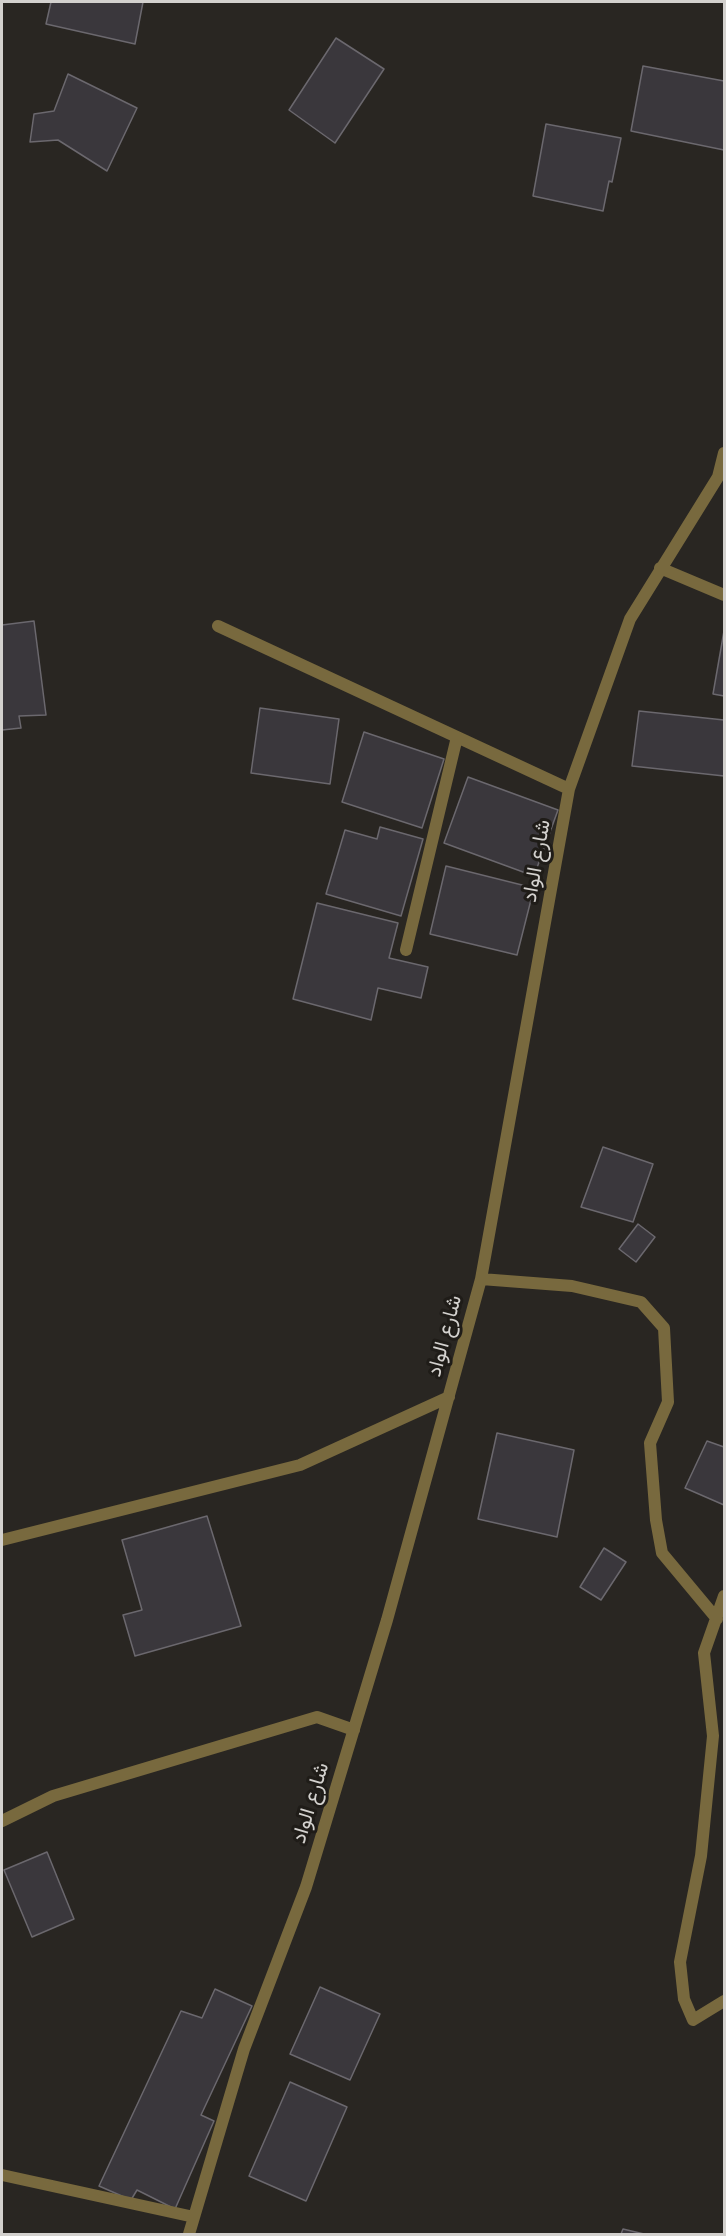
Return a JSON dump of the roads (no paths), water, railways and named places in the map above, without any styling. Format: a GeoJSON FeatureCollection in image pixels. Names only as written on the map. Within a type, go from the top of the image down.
{"type":"FeatureCollection","features":[{"type":"Feature","properties":{"kind":"street","name":"شارع الواد"},"geometry":{"type":"LineString","coordinates":[[189,2235],[244,2049],[306,1887],[354,1730],[387,1620],[481,1279],[569,789],[630,619],[718,477],[724,453]]}},
{"type":"Feature","properties":{"kind":"street"},"geometry":{"type":"LineString","coordinates":[[660,568],[724,595]]}},
{"type":"Feature","properties":{"kind":"street"},"geometry":{"type":"LineString","coordinates":[[218,626],[569,789]]}},
{"type":"Feature","properties":{"kind":"street"},"geometry":{"type":"LineString","coordinates":[[406,950],[457,737]]}},
{"type":"Feature","properties":{"kind":"street"},"geometry":{"type":"LineString","coordinates":[[481,1279],[572,1286],[640,1302],[663,1328],[668,1402],[650,1443],[662,1553],[717,1619]]}},
{"type":"Feature","properties":{"kind":"street"},"geometry":{"type":"LineString","coordinates":[[2,1540],[300,1465],[449,1397]]}},
{"type":"Feature","properties":{"kind":"street"},"geometry":{"type":"LineString","coordinates":[[724,1596],[704,1653],[713,1736],[701,1856],[680,1962],[684,2000],[693,2020],[724,2001]]}},
{"type":"Feature","properties":{"kind":"street"},"geometry":{"type":"LineString","coordinates":[[2,1821],[53,1796],[317,1717],[354,1730]]}},
{"type":"Feature","properties":{"kind":"street"},"geometry":{"type":"LineString","coordinates":[[2,2175],[194,2217]]}}]}
